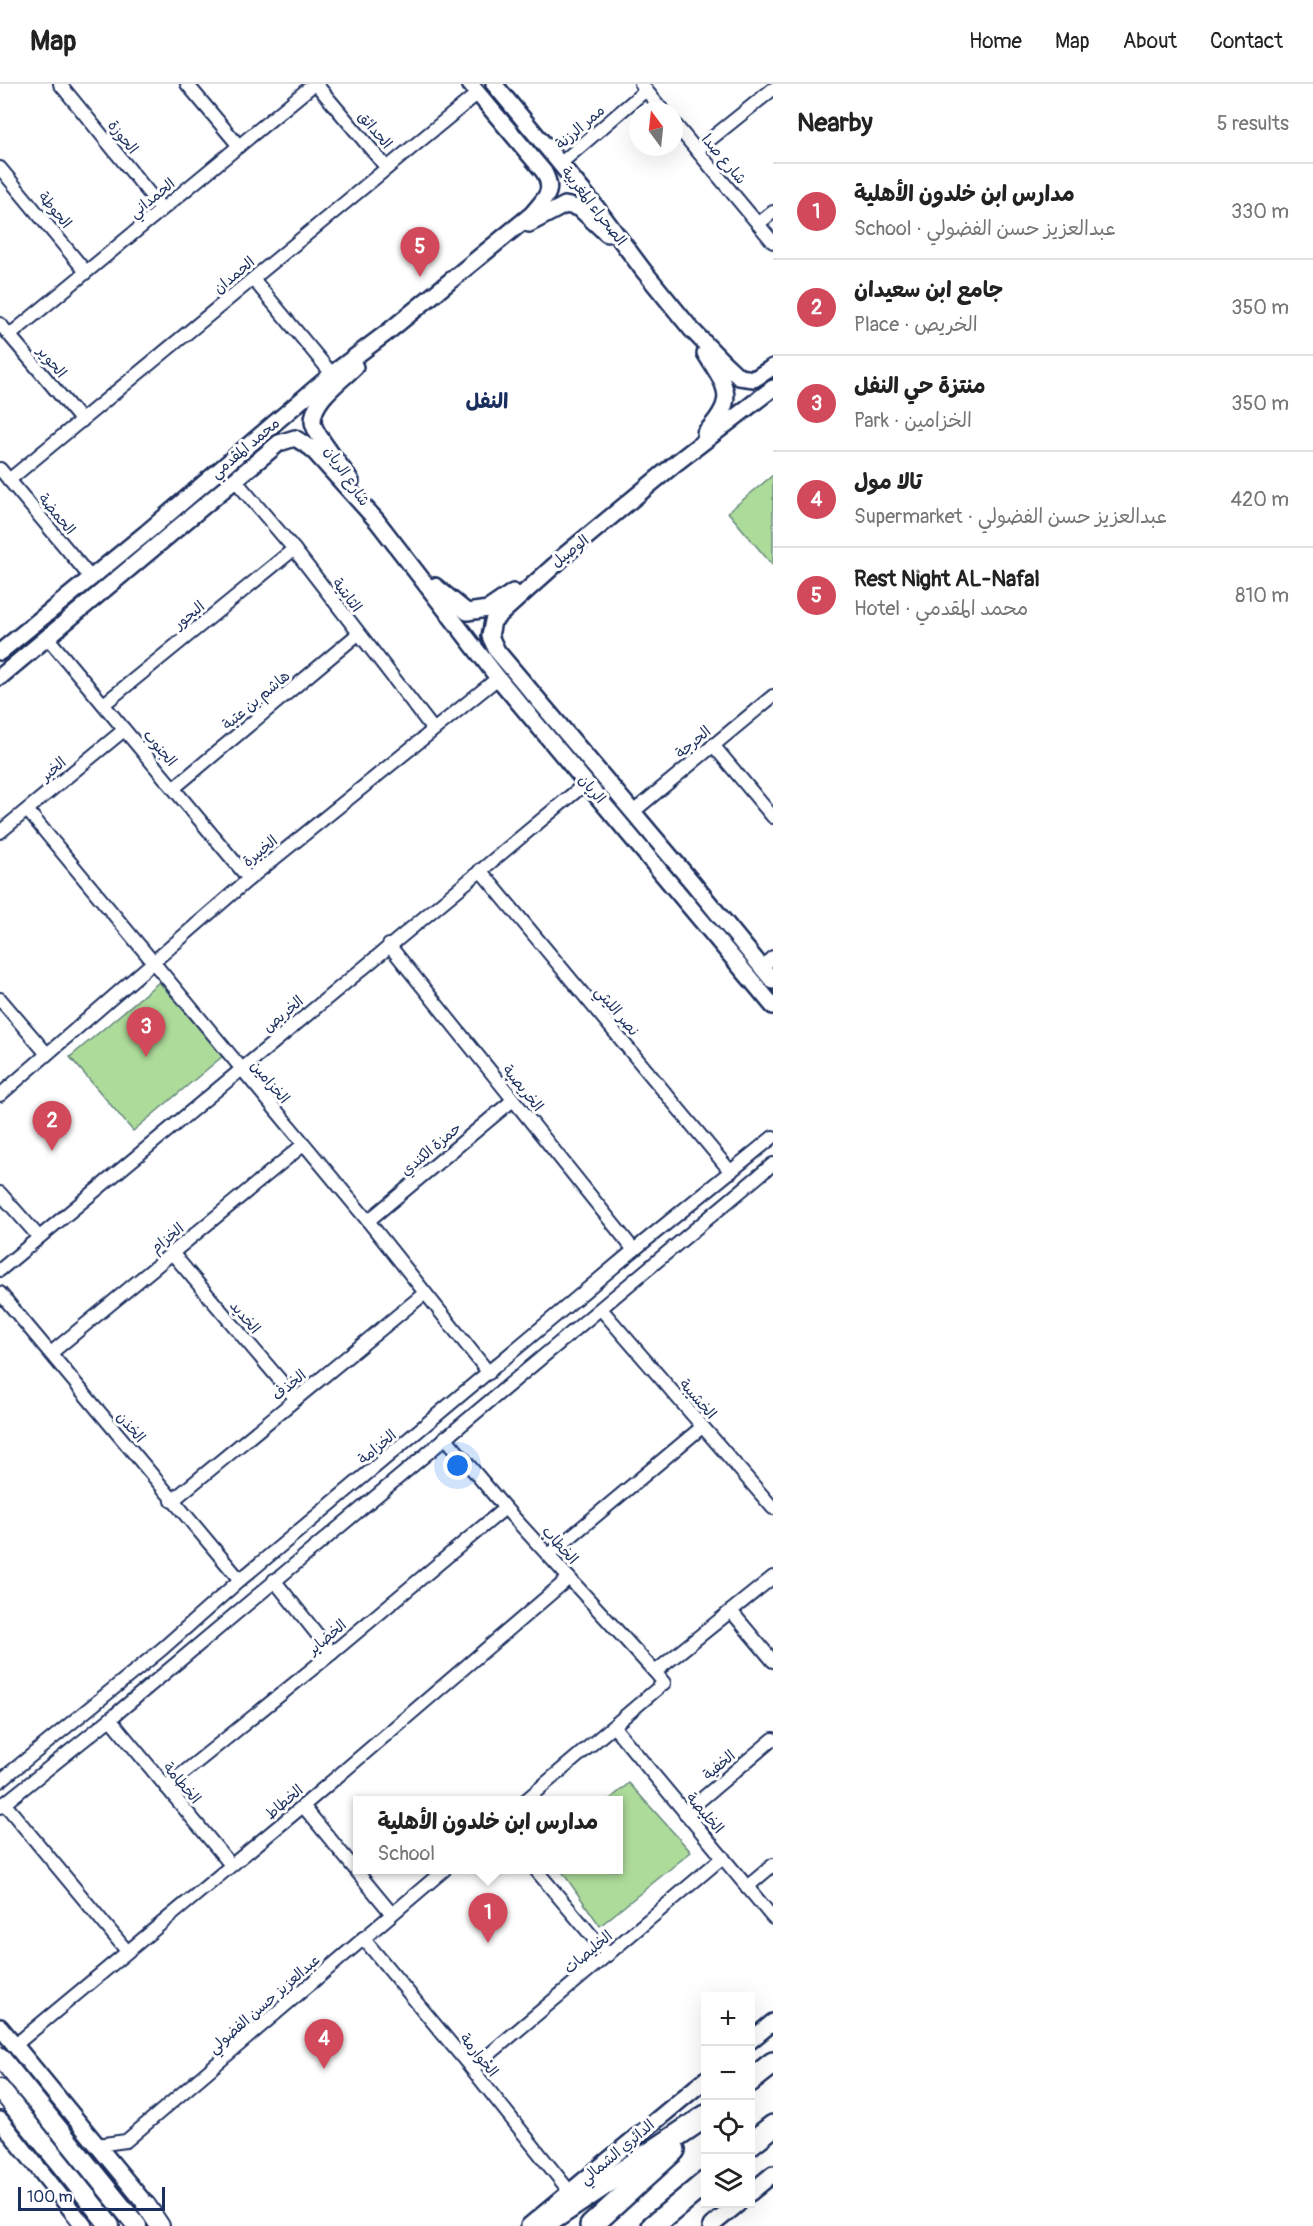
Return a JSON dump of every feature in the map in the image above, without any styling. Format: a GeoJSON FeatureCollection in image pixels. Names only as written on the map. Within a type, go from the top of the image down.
{"type":"FeatureCollection","features":[{"type":"Feature","properties":{"kind":"highway"},"geometry":{"type":"LineString","coordinates":[[755,2077],[773,2063]]}},
{"type":"Feature","properties":{"kind":"highway"},"geometry":{"type":"LineString","coordinates":[[542,2226],[701,2121]]}},
{"type":"Feature","properties":{"kind":"highway"},"geometry":{"type":"LineString","coordinates":[[591,2226],[701,2122]]}},
{"type":"Feature","properties":{"kind":"highway"},"geometry":{"type":"LineString","coordinates":[[755,2141],[773,2126]]}},
{"type":"Feature","properties":{"kind":"highway"},"geometry":{"type":"LineString","coordinates":[[652,2226],[701,2185]]}},
{"type":"Feature","properties":{"kind":"highway"},"geometry":{"type":"LineString","coordinates":[[674,2226],[701,2197]]}},
{"type":"Feature","properties":{"kind":"main road"},"geometry":{"type":"LineString","coordinates":[[7,2052],[137,2226]]}},
{"type":"Feature","properties":{"kind":"main road"},"geometry":{"type":"LineString","coordinates":[[0,2090],[111,2226]]}},
{"type":"Feature","properties":{"kind":"main road"},"geometry":{"type":"LineString","coordinates":[[146,2205],[160,2226]]}},
{"type":"Feature","properties":{"kind":"street","name":"الحوزة"},"geometry":{"type":"LineString","coordinates":[[60,84],[162,209]]}},
{"type":"Feature","properties":{"kind":"street"},"geometry":{"type":"LineString","coordinates":[[188,84],[239,146]]}},
{"type":"Feature","properties":{"kind":"street","name":"الحمداني"},"geometry":{"type":"LineString","coordinates":[[10,335],[315,84]]}},
{"type":"Feature","properties":{"kind":"street","name":"الحدائق"},"geometry":{"type":"LineString","coordinates":[[315,84],[387,168]]}},
{"type":"Feature","properties":{"kind":"street","name":"الصحراء المغربية"},"geometry":{"type":"LineString","coordinates":[[494,84],[561,163],[691,329]]}},
{"type":"Feature","properties":{"kind":"street"},"geometry":{"type":"LineString","coordinates":[[643,87],[656,102]]}},
{"type":"Feature","properties":{"kind":"street","name":"ممر الرزنة"},"geometry":{"type":"LineString","coordinates":[[561,163],[643,87]]}},
{"type":"Feature","properties":{"kind":"street","name":"الحمدان"},"geometry":{"type":"LineString","coordinates":[[9,480],[387,168],[474,89]]}},
{"type":"Feature","properties":{"kind":"street","name":"الصحراء المغربية"},"geometry":{"type":"LineString","coordinates":[[474,89],[544,172],[549,182],[549,189]]}},
{"type":"Feature","properties":{"kind":"street"},"geometry":{"type":"LineString","coordinates":[[697,150],[773,89]]}},
{"type":"Feature","properties":{"kind":"street","name":"شارع صدا"},"geometry":{"type":"LineString","coordinates":[[683,134],[773,242]]}},
{"type":"Feature","properties":{"kind":"street","name":"الحوطة"},"geometry":{"type":"LineString","coordinates":[[0,168],[86,272]]}},
{"type":"Feature","properties":{"kind":"street","name":"محمد المقدمي"},"geometry":{"type":"LineString","coordinates":[[3,645],[91,578],[332,374],[389,331],[532,214],[546,197],[549,189]]}},
{"type":"Feature","properties":{"kind":"street","name":"محمد المقدمي"},"geometry":{"type":"LineString","coordinates":[[492,247],[549,212],[565,205],[579,208],[643,270]]}},
{"type":"Feature","properties":{"kind":"street"},"geometry":{"type":"LineString","coordinates":[[758,224],[773,212]]}},
{"type":"Feature","properties":{"kind":"street"},"geometry":{"type":"LineString","coordinates":[[253,279],[332,374]]}},
{"type":"Feature","properties":{"kind":"street","name":"الحوير"},"geometry":{"type":"LineString","coordinates":[[0,324],[82,421]]}},
{"type":"Feature","properties":{"kind":"street"},"geometry":{"type":"LineString","coordinates":[[691,329],[739,377],[754,379],[773,367]]}},
{"type":"Feature","properties":{"kind":"street"},"geometry":{"type":"LineString","coordinates":[[676,463],[721,415],[726,405],[727,392],[723,381],[691,329]]}},
{"type":"Feature","properties":{"kind":"street","name":"شارع الريان"},"geometry":{"type":"LineString","coordinates":[[377,521],[318,434],[313,423],[315,409],[327,394],[389,331]]}},
{"type":"Feature","properties":{"kind":"street"},"geometry":{"type":"LineString","coordinates":[[676,463],[773,388]]}},
{"type":"Feature","properties":{"kind":"street","name":"محمد المقدمي"},"geometry":{"type":"LineString","coordinates":[[0,677],[279,442],[295,438]]}},
{"type":"Feature","properties":{"kind":"street","name":"شارع الريان"},"geometry":{"type":"LineString","coordinates":[[295,438],[311,448],[377,521]]}},
{"type":"Feature","properties":{"kind":"street","name":"الوصيل"},"geometry":{"type":"LineString","coordinates":[[454,601],[467,612],[488,609],[567,554],[676,463]]}},
{"type":"Feature","properties":{"kind":"street","name":"الحمضة"},"geometry":{"type":"LineString","coordinates":[[0,469],[91,578]]}},
{"type":"Feature","properties":{"kind":"street","name":"الثابتية"},"geometry":{"type":"LineString","coordinates":[[235,480],[294,549],[433,729]]}},
{"type":"Feature","properties":{"kind":"street","name":"الريان"},"geometry":{"type":"LineString","coordinates":[[377,521],[498,678],[773,1006]]}},
{"type":"Feature","properties":{"kind":"street"},"geometry":{"type":"LineString","coordinates":[[146,533],[156,545]]}},
{"type":"Feature","properties":{"kind":"street","name":"البحور"},"geometry":{"type":"LineString","coordinates":[[104,704],[294,549]]}},
{"type":"Feature","properties":{"kind":"street","name":"الريان"},"geometry":{"type":"LineString","coordinates":[[567,554],[493,621],[490,636],[497,651],[692,882],[767,962],[773,981]]}},
{"type":"Feature","properties":{"kind":"street","name":"الريان"},"geometry":{"type":"LineString","coordinates":[[414,569],[454,601]]}},
{"type":"Feature","properties":{"kind":"street","name":"هاشم بن عتبة"},"geometry":{"type":"LineString","coordinates":[[174,788],[358,634]]}},
{"type":"Feature","properties":{"kind":"street","name":"الجنوب"},"geometry":{"type":"LineString","coordinates":[[47,638],[249,879]]}},
{"type":"Feature","properties":{"kind":"street","name":"الخبيرة"},"geometry":{"type":"LineString","coordinates":[[0,1095],[249,879],[498,678]]}},
{"type":"Feature","properties":{"kind":"street","name":"الحرجة"},"geometry":{"type":"LineString","coordinates":[[633,812],[773,696]]}},
{"type":"Feature","properties":{"kind":"street","name":"الخبر"},"geometry":{"type":"LineString","coordinates":[[0,832],[124,730]]}},
{"type":"Feature","properties":{"kind":"street"},"geometry":{"type":"LineString","coordinates":[[712,745],[773,817]]}},
{"type":"Feature","properties":{"kind":"street","name":"الخريص"},"geometry":{"type":"LineString","coordinates":[[0,1270],[38,1236],[586,783]]}},
{"type":"Feature","properties":{"kind":"street"},"geometry":{"type":"LineString","coordinates":[[762,804],[773,795]]}},
{"type":"Feature","properties":{"kind":"street","name":"الخزامين"},"geometry":{"type":"LineString","coordinates":[[27,810],[368,1221],[489,1373]]}},
{"type":"Feature","properties":{"kind":"street","name":"نصر الليثي"},"geometry":{"type":"LineString","coordinates":[[480,870],[731,1172]]}},
{"type":"Feature","properties":{"kind":"street"},"geometry":{"type":"LineString","coordinates":[[678,893],[692,882]]}},
{"type":"Feature","properties":{"kind":"street","name":"الخريصية"},"geometry":{"type":"LineString","coordinates":[[389,945],[634,1250]]}},
{"type":"Feature","properties":{"kind":"street"},"geometry":{"type":"LineString","coordinates":[[0,999],[47,1054]]}},
{"type":"Feature","properties":{"kind":"street","name":"حمزة الكندي"},"geometry":{"type":"LineString","coordinates":[[368,1221],[513,1100]]}},
{"type":"Feature","properties":{"kind":"street","name":"الخزامة"},"geometry":{"type":"LineString","coordinates":[[0,1781],[162,1649],[240,1580],[634,1250],[773,1137]]}},
{"type":"Feature","properties":{"kind":"street","name":"الخزام"},"geometry":{"type":"LineString","coordinates":[[51,1353],[303,1145]]}},
{"type":"Feature","properties":{"kind":"street"},"geometry":{"type":"LineString","coordinates":[[127,1951],[2,1805],[110,1719],[773,1164]]}},
{"type":"Feature","properties":{"kind":"street"},"geometry":{"type":"LineString","coordinates":[[0,1193],[38,1236]]}},
{"type":"Feature","properties":{"kind":"street","name":"الخديد"},"geometry":{"type":"LineString","coordinates":[[172,1253],[296,1399]]}},
{"type":"Feature","properties":{"kind":"street","name":"الخذن"},"geometry":{"type":"LineString","coordinates":[[0,1293],[240,1580]]}},
{"type":"Feature","properties":{"kind":"street","name":"الخذف"},"geometry":{"type":"LineString","coordinates":[[172,1501],[425,1293]]}},
{"type":"Feature","properties":{"kind":"street","name":"الخشيبة"},"geometry":{"type":"LineString","coordinates":[[601,1309],[773,1508]]}},
{"type":"Feature","properties":{"kind":"street"},"geometry":{"type":"LineString","coordinates":[[550,1554],[702,1427]]}},
{"type":"Feature","properties":{"kind":"street","name":"الخطاب"},"geometry":{"type":"LineString","coordinates":[[445,1437],[505,1508],[550,1554],[655,1672]]}},
{"type":"Feature","properties":{"kind":"street"},"geometry":{"type":"LineString","coordinates":[[350,1490],[363,1506]]}},
{"type":"Feature","properties":{"kind":"street","name":"الخضاير"},"geometry":{"type":"LineString","coordinates":[[166,1787],[332,1653],[505,1508]]}},
{"type":"Feature","properties":{"kind":"street"},"geometry":{"type":"LineString","coordinates":[[531,1796],[664,1683],[655,1672],[773,1577]]}},
{"type":"Feature","properties":{"kind":"street","name":"الخطاط"},"geometry":{"type":"LineString","coordinates":[[7,2052],[303,1806],[569,1578]]}},
{"type":"Feature","properties":{"kind":"street"},"geometry":{"type":"LineString","coordinates":[[274,1580],[332,1653]]}},
{"type":"Feature","properties":{"kind":"street"},"geometry":{"type":"LineString","coordinates":[[730,1611],[773,1661]]}},
{"type":"Feature","properties":{"kind":"street","name":"الخطامة"},"geometry":{"type":"LineString","coordinates":[[110,1719],[231,1865]]}},
{"type":"Feature","properties":{"kind":"street","name":"الخليصة"},"geometry":{"type":"LineString","coordinates":[[614,1727],[773,1918]]}},
{"type":"Feature","properties":{"kind":"street","name":"الخفية"},"geometry":{"type":"LineString","coordinates":[[685,1813],[773,1739]]}},
{"type":"Feature","properties":{"kind":"street"},"geometry":{"type":"LineString","coordinates":[[303,1806],[353,1867]]}},
{"type":"Feature","properties":{"kind":"street","name":"الخليصات"},"geometry":{"type":"LineString","coordinates":[[472,2069],[723,1857]]}},
{"type":"Feature","properties":{"kind":"street"},"geometry":{"type":"LineString","coordinates":[[747,1887],[773,1865]]}},
{"type":"Feature","properties":{"kind":"street"},"geometry":{"type":"LineString","coordinates":[[359,1874],[392,1914]]}},
{"type":"Feature","properties":{"kind":"street","name":"عبدالعزيز حسن الفضولي"},"geometry":{"type":"LineString","coordinates":[[97,2145],[126,2141],[438,1874]]}},
{"type":"Feature","properties":{"kind":"street"},"geometry":{"type":"LineString","coordinates":[[540,1874],[608,1954]]}},
{"type":"Feature","properties":{"kind":"street","name":"الخوارمة"},"geometry":{"type":"LineString","coordinates":[[363,1938],[570,2192]]}},
{"type":"Feature","properties":{"kind":"street"},"geometry":{"type":"LineString","coordinates":[[755,2037],[773,2022]]}},
{"type":"Feature","properties":{"kind":"street"},"geometry":{"type":"LineString","coordinates":[[0,2027],[7,2052],[97,2145],[165,2226]]}},
{"type":"Feature","properties":{"kind":"street","name":"الدائري الشمالي"},"geometry":{"type":"LineString","coordinates":[[529,2226],[701,2082]]}},
{"type":"Feature","properties":{"kind":"street"},"geometry":{"type":"LineString","coordinates":[[0,2120],[79,2222]]}},
{"type":"Feature","properties":{"kind":"street"},"geometry":{"type":"LineString","coordinates":[[755,2189],[772,2177]]}},
{"type":"Feature","properties":{"kind":"street"},"geometry":{"type":"LineString","coordinates":[[711,2226],[733,2208]]}},
{"type":"Feature","properties":{"kind":"green space"},"geometry":{"type":"Polygon","coordinates":[[[773,475],[773,566],[728,512],[773,475]]]}},
{"type":"Feature","properties":{"kind":"green space"},"geometry":{"type":"Polygon","coordinates":[[[159,982],[223,1056],[133,1131],[70,1057],[159,982]]]}},
{"type":"Feature","properties":{"kind":"green space"},"geometry":{"type":"Polygon","coordinates":[[[629,1783],[691,1852],[600,1926],[564,1874],[623,1874],[623,1796],[614,1796],[629,1783]]]}},
{"type":"Feature","properties":{"kind":"place","name":"Rest Night AL-Nafal"},"geometry":{"type":"Point","coordinates":[420,277]}},
{"type":"Feature","properties":{"kind":"place","name":"منتزة حي النفل"},"geometry":{"type":"Point","coordinates":[146,1057]}},
{"type":"Feature","properties":{"kind":"place","name":"جامع ابن سعيدان"},"geometry":{"type":"Point","coordinates":[52,1151]}},
{"type":"Feature","properties":{"kind":"place","name":"مدارس ابن خلدون الأهلية"},"geometry":{"type":"Point","coordinates":[488,1943]}},
{"type":"Feature","properties":{"kind":"place","name":"تالا مول"},"geometry":{"type":"Point","coordinates":[324,2069]}},
{"type":"Feature","properties":{"kind":"district","name":"النفل"},"geometry":{"type":"Point","coordinates":[487,401]}}]}
